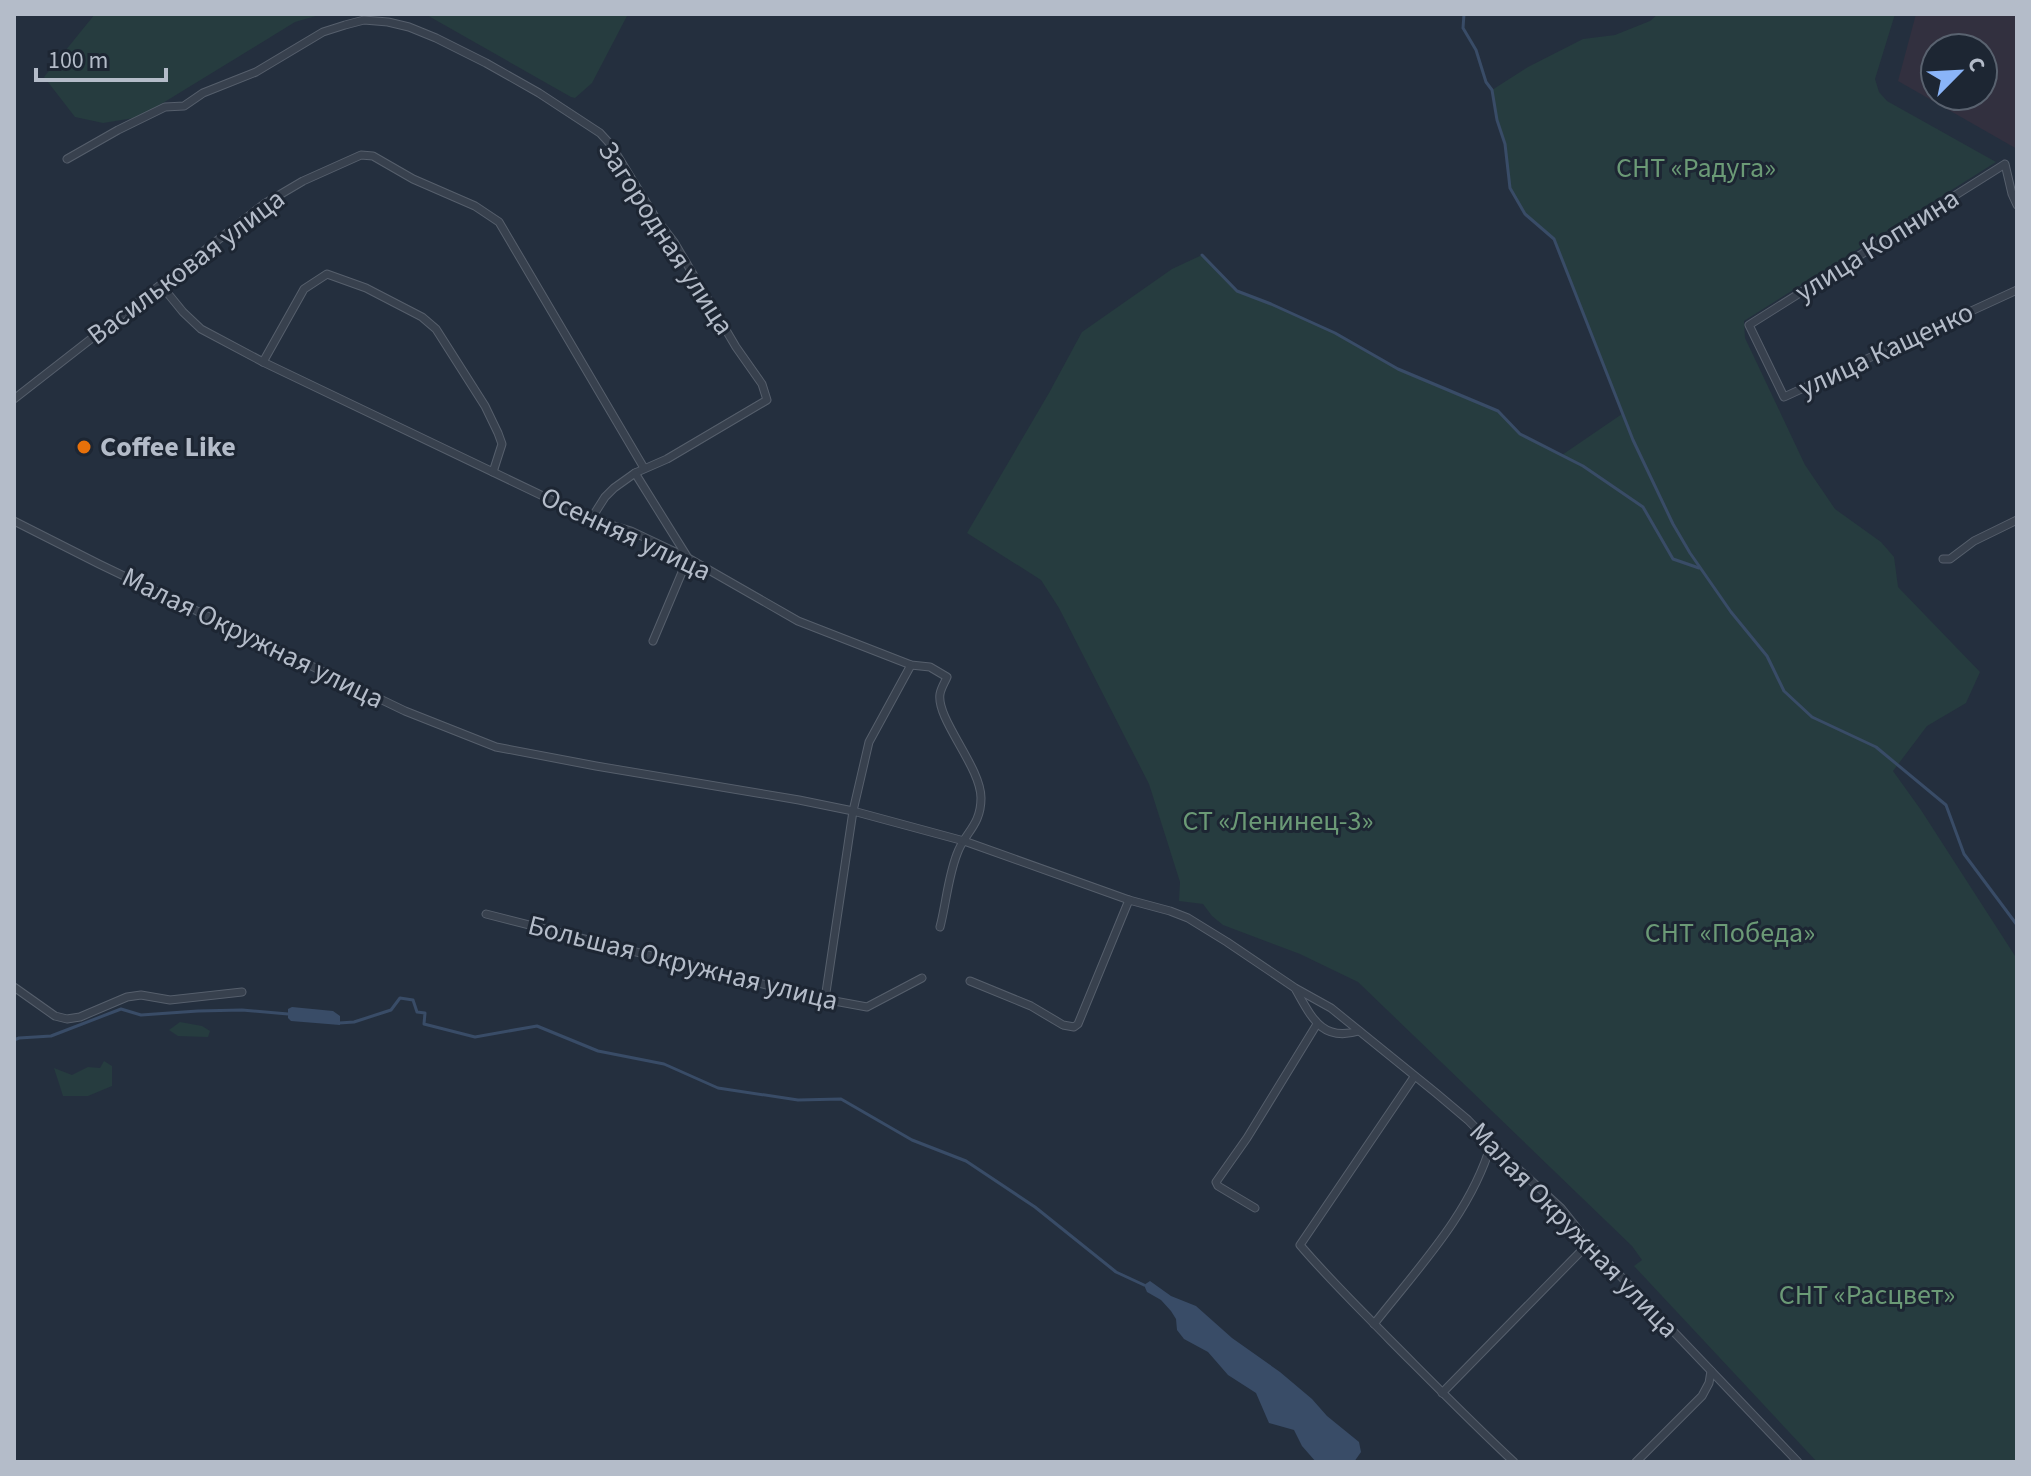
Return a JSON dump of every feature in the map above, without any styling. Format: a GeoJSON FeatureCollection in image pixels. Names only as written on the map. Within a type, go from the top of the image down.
{"type":"FeatureCollection","features":[{"type":"Feature","properties":{"kind":"street","name":"Загородная улица"},"geometry":{"type":"LineString","coordinates":[[67,159],[165,107],[184,106],[203,93],[256,72],[323,32],[364,20],[409,27],[486,63],[600,133],[611,145],[762,384],[767,400],[667,459],[644,468]]}},
{"type":"Feature","properties":{"kind":"street","name":"Васильковая улица"},"geometry":{"type":"LineString","coordinates":[[14,399],[264,204],[345,161],[361,155],[373,156],[413,179],[475,206],[499,222],[644,468]]}},
{"type":"Feature","properties":{"kind":"street","name":"улица Копнина"},"geometry":{"type":"LineString","coordinates":[[1749,325],[2005,164],[2017,205]]}},
{"type":"Feature","properties":{"kind":"street"},"geometry":{"type":"LineString","coordinates":[[263,362],[304,289],[327,274],[366,288],[422,317],[436,329],[485,406],[498,433],[502,444],[493,472]]}},
{"type":"Feature","properties":{"kind":"street","name":"Осенняя улица"},"geometry":{"type":"LineString","coordinates":[[161,285],[201,329],[263,362],[591,519],[631,531],[688,558],[798,621],[911,665],[930,667],[947,677],[939,696],[943,711],[975,775],[981,796],[979,814],[964,841]]}},
{"type":"Feature","properties":{"kind":"street","name":"улица Кащенко"},"geometry":{"type":"LineString","coordinates":[[1749,325],[1784,397],[2017,290]]}},
{"type":"Feature","properties":{"kind":"street"},"geometry":{"type":"LineString","coordinates":[[591,519],[614,488],[644,468]]}},
{"type":"Feature","properties":{"kind":"street"},"geometry":{"type":"LineString","coordinates":[[635,473],[688,558],[653,641]]}},
{"type":"Feature","properties":{"kind":"street"},"geometry":{"type":"LineString","coordinates":[[1943,559],[1950,559],[1974,541],[2017,520]]}},
{"type":"Feature","properties":{"kind":"street","name":"Малая Окружная улица"},"geometry":{"type":"LineString","coordinates":[[14,521],[405,711],[496,747],[853,811],[964,841],[1188,918],[1331,1008],[1468,1120],[1561,1208],[1589,1243],[1798,1462]]}},
{"type":"Feature","properties":{"kind":"street"},"geometry":{"type":"LineString","coordinates":[[825,999],[853,811],[869,742],[911,665]]}},
{"type":"Feature","properties":{"kind":"street"},"geometry":{"type":"LineString","coordinates":[[940,927],[957,852],[964,841]]}},
{"type":"Feature","properties":{"kind":"street"},"geometry":{"type":"LineString","coordinates":[[970,981],[1031,1006],[1063,1025],[1074,1027],[1078,1024],[1129,900]]}},
{"type":"Feature","properties":{"kind":"street","name":"Большая Окружная улица"},"geometry":{"type":"LineString","coordinates":[[486,914],[867,1007],[922,978]]}},
{"type":"Feature","properties":{"kind":"street"},"geometry":{"type":"LineString","coordinates":[[14,987],[55,1016],[67,1019],[80,1017],[127,997],[141,995],[170,1000],[242,992]]}},
{"type":"Feature","properties":{"kind":"street"},"geometry":{"type":"LineString","coordinates":[[1295,988],[1317,1024],[1341,1035],[1359,1031]]}},
{"type":"Feature","properties":{"kind":"street"},"geometry":{"type":"LineString","coordinates":[[1255,1208],[1216,1182],[1247,1138],[1317,1024]]}},
{"type":"Feature","properties":{"kind":"street"},"geometry":{"type":"LineString","coordinates":[[1414,1077],[1300,1245],[1442,1393],[1514,1462]]}},
{"type":"Feature","properties":{"kind":"street"},"geometry":{"type":"LineString","coordinates":[[1374,1324],[1449,1230],[1479,1177],[1491,1144]]}},
{"type":"Feature","properties":{"kind":"street"},"geometry":{"type":"LineString","coordinates":[[1442,1393],[1589,1243]]}},
{"type":"Feature","properties":{"kind":"street"},"geometry":{"type":"LineString","coordinates":[[1636,1462],[1702,1396],[1711,1371]]}},
{"type":"Feature","properties":{"kind":"shaded area"},"geometry":{"type":"Polygon","coordinates":[[[1916,14],[2017,14],[2017,149],[1952,112],[1999,112],[1999,32],[1919,32],[1919,93],[1898,81],[1916,14]]]}},
{"type":"Feature","properties":{"kind":"green space"},"geometry":{"type":"Polygon","coordinates":[[[95,14],[323,14],[295,22],[140,117],[103,123],[75,117],[44,77],[95,14]]]}},
{"type":"Feature","properties":{"kind":"green space"},"geometry":{"type":"Polygon","coordinates":[[[425,14],[628,14],[592,83],[575,98],[425,14]]]}},
{"type":"Feature","properties":{"kind":"green space"},"geometry":{"type":"Polygon","coordinates":[[[1658,14],[1895,14],[1875,79],[1879,92],[1887,101],[1996,162],[1744,321],[1745,338],[1805,465],[1835,509],[1881,542],[1894,557],[1898,587],[1980,672],[1966,703],[1927,726],[1893,771],[2017,959],[2017,1462],[1817,1462],[1634,1266],[1642,1260],[1632,1246],[1358,982],[1300,954],[1223,925],[1203,904],[1179,901],[1180,882],[1149,784],[1059,608],[1041,580],[967,533],[1082,332],[1172,269],[1202,255],[1237,291],[1335,333],[1398,369],[1498,411],[1520,434],[1562,455],[1622,414],[1554,239],[1525,214],[1510,188],[1505,144],[1492,90],[1528,67],[1583,39],[1615,35],[1650,21],[1658,14]]]}},
{"type":"Feature","properties":{"kind":"green space"},"geometry":{"type":"Polygon","coordinates":[[[180,1022],[202,1026],[210,1031],[208,1037],[178,1036],[169,1030],[180,1022]]]}},
{"type":"Feature","properties":{"kind":"green space"},"geometry":{"type":"Polygon","coordinates":[[[104,1061],[112,1066],[112,1086],[88,1096],[63,1096],[54,1068],[72,1075],[88,1067],[100,1068],[104,1061]]]}},
{"type":"Feature","properties":{"kind":"water"},"geometry":{"type":"Polygon","coordinates":[[[288,1009],[333,1011],[340,1016],[340,1025],[291,1021],[288,1009]]]}},
{"type":"Feature","properties":{"kind":"water"},"geometry":{"type":"Polygon","coordinates":[[[1150,1281],[1171,1296],[1196,1306],[1232,1338],[1312,1399],[1327,1416],[1359,1442],[1361,1452],[1354,1462],[1316,1462],[1302,1446],[1294,1430],[1269,1423],[1256,1393],[1228,1375],[1208,1352],[1184,1339],[1177,1330],[1171,1311],[1161,1300],[1147,1292],[1144,1285],[1150,1281]]]}},
{"type":"Feature","properties":{"kind":"waterway"},"geometry":{"type":"LineString","coordinates":[[1464,14],[1463,28],[1476,50],[1486,82],[1492,90],[1505,144],[1510,188],[1525,214],[1554,239],[1633,440],[1690,553],[1731,612],[1767,656],[1784,691],[1812,717],[1876,747],[1946,805],[1964,854],[2017,925]]}},
{"type":"Feature","properties":{"kind":"waterway"},"geometry":{"type":"LineString","coordinates":[[1202,255],[1237,291],[1335,333],[1398,369],[1498,411],[1520,434],[1583,466],[1643,507],[1673,559],[1699,568]]}},
{"type":"Feature","properties":{"kind":"waterway"},"geometry":{"type":"LineString","coordinates":[[339,1023],[354,1022],[391,1010],[400,998],[413,1000],[417,1012],[425,1013],[424,1024],[475,1037],[537,1026],[598,1051],[664,1064],[718,1088],[798,1100],[841,1099],[912,1140],[966,1161],[1035,1207],[1116,1272],[1144,1285]]}},
{"type":"Feature","properties":{"kind":"waterway"},"geometry":{"type":"LineString","coordinates":[[14,1040],[51,1036],[121,1009],[141,1015],[242,1010],[288,1014]]}},
{"type":"Feature","properties":{"kind":"place","name":"Coffee Like"},"geometry":{"type":"Point","coordinates":[84,447]}},
{"type":"Feature","properties":{"kind":"park label","name":"СНТ «Радуга»"},"geometry":{"type":"Point","coordinates":[1696,168]}},
{"type":"Feature","properties":{"kind":"park label","name":"СТ «Ленинец-3»"},"geometry":{"type":"Point","coordinates":[1278,821]}},
{"type":"Feature","properties":{"kind":"park label","name":"СНТ «Победа»"},"geometry":{"type":"Point","coordinates":[1730,933]}},
{"type":"Feature","properties":{"kind":"park label","name":"СНТ «Расцвет»"},"geometry":{"type":"Point","coordinates":[1867,1295]}}]}
